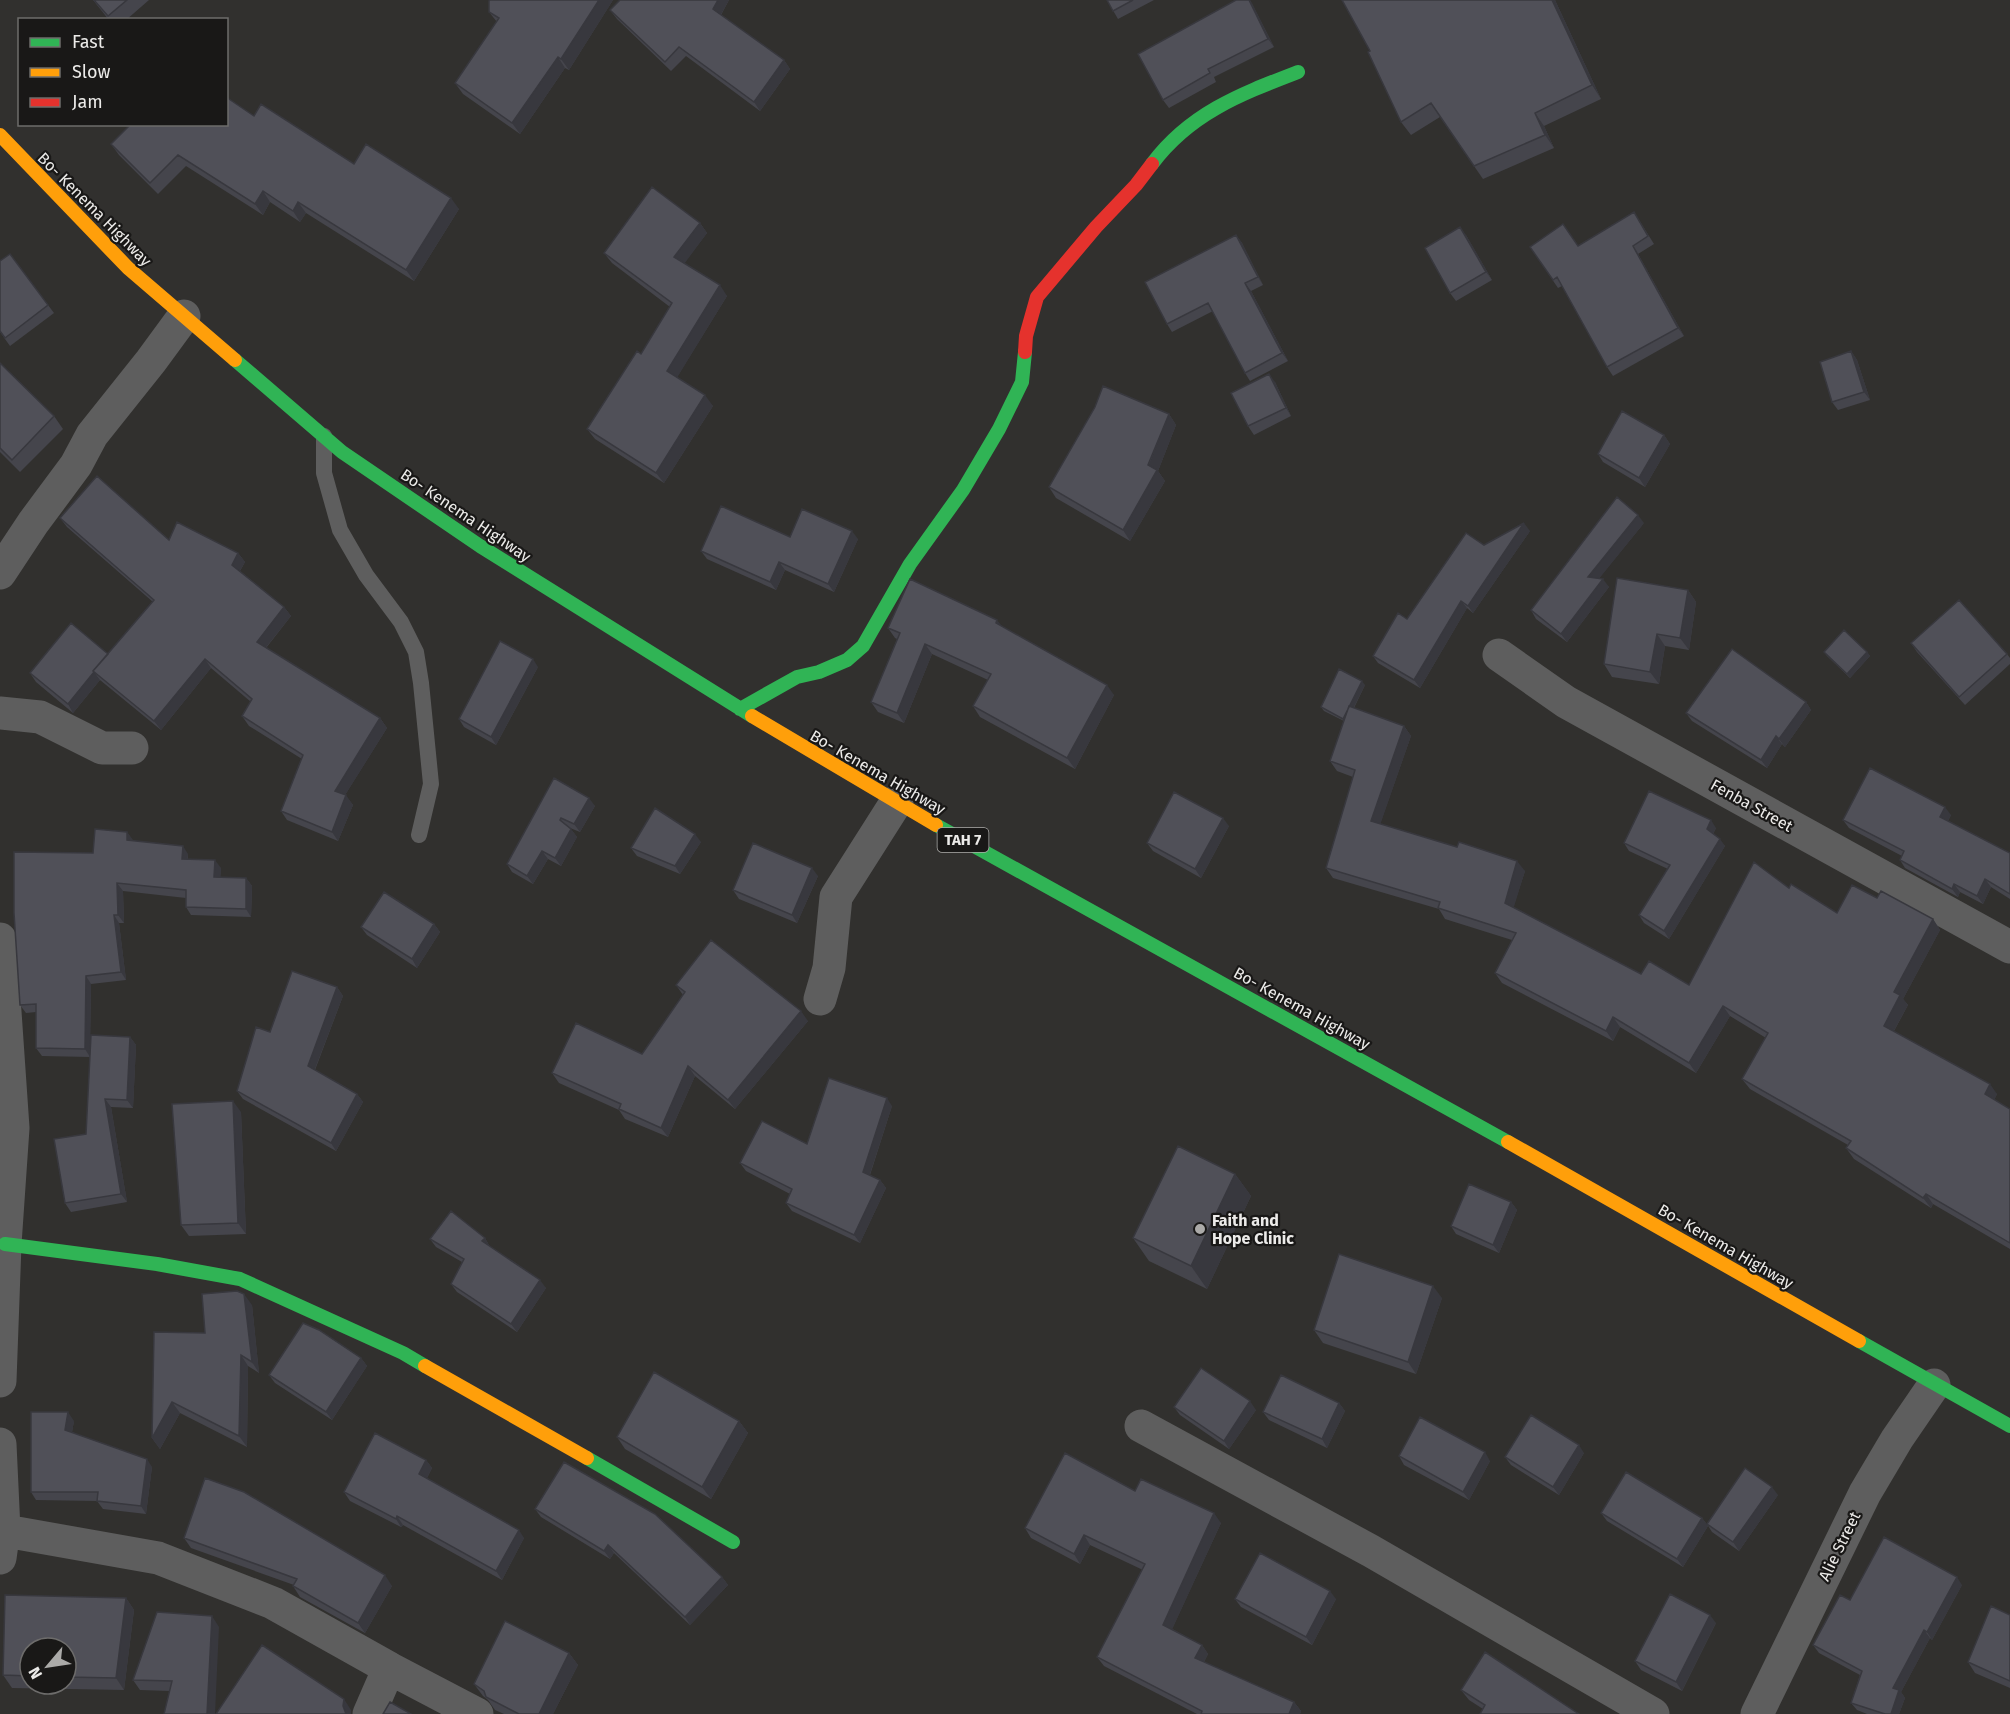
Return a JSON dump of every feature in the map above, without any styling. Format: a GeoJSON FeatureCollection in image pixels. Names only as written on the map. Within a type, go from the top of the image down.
{"type":"FeatureCollection","features":[{"type":"Feature","properties":{"kind":"main road"},"geometry":{"type":"LineString","coordinates":[[740,709],[797,677],[819,672],[847,660],[863,646],[910,564],[963,490],[999,429],[1022,382],[1026,336],[1037,297],[1096,227],[1136,185],[1165,146],[1200,116],[1230,99],[1298,72]]}},
{"type":"Feature","properties":{"kind":"main road","name":"Bo- Kenema Highway"},"geometry":{"type":"LineString","coordinates":[[0,135],[128,268],[342,452],[480,546],[740,709],[897,801],[1744,1274],[1934,1385],[2010,1426]]}},
{"type":"Feature","properties":{"kind":"main road"},"geometry":{"type":"LineString","coordinates":[[5,1244],[158,1264],[240,1279],[403,1353],[733,1542]]}},
{"type":"Feature","properties":{"kind":"street"},"geometry":{"type":"LineString","coordinates":[[0,573],[76,465],[92,435],[152,361],[184,316]]}},
{"type":"Feature","properties":{"kind":"street","name":"Fenba Street"},"geometry":{"type":"LineString","coordinates":[[1499,655],[1566,702],[2010,947]]}},
{"type":"Feature","properties":{"kind":"street"},"geometry":{"type":"LineString","coordinates":[[0,713],[39,717],[102,748],[132,748]]}},
{"type":"Feature","properties":{"kind":"street"},"geometry":{"type":"LineString","coordinates":[[820,999],[829,968],[836,897],[897,801]]}},
{"type":"Feature","properties":{"kind":"street"},"geometry":{"type":"LineString","coordinates":[[0,939],[13,1128],[5,1244],[0,1381]]}},
{"type":"Feature","properties":{"kind":"street","name":"Alie Street"},"geometry":{"type":"LineString","coordinates":[[1757,1714],[1865,1493],[1897,1439],[1934,1385]]}},
{"type":"Feature","properties":{"kind":"street"},"geometry":{"type":"LineString","coordinates":[[1141,1426],[1371,1551],[1653,1714]]}},
{"type":"Feature","properties":{"kind":"street"},"geometry":{"type":"LineString","coordinates":[[0,1444],[1,1539],[74,1544],[158,1558],[273,1603],[477,1714]]}},
{"type":"Feature","properties":{"kind":"street"},"geometry":{"type":"LineString","coordinates":[[369,1714],[389,1668]]}},
{"type":"Feature","properties":{"kind":"lane"},"geometry":{"type":"LineString","coordinates":[[324,436],[324,473],[340,530],[366,575],[400,622],[416,652],[431,784],[419,835]]}},
{"type":"Feature","properties":{"kind":"building"},"geometry":{"type":"Polygon","coordinates":[[[94,0],[127,0],[108,16],[94,0]]]}},
{"type":"Feature","properties":{"kind":"building"},"geometry":{"type":"Polygon","coordinates":[[[490,0],[599,0],[561,59],[558,57],[512,123],[455,83],[499,18],[489,12],[490,0]]]}},
{"type":"Feature","properties":{"kind":"building"},"geometry":{"type":"Polygon","coordinates":[[[620,0],[718,0],[713,9],[784,60],[754,102],[679,47],[665,62],[610,10],[620,0]]]}},
{"type":"Feature","properties":{"kind":"building"},"geometry":{"type":"Polygon","coordinates":[[[1107,0],[1133,0],[1113,11],[1107,0]]]}},
{"type":"Feature","properties":{"kind":"building"},"geometry":{"type":"Polygon","coordinates":[[[1236,0],[1249,0],[1268,39],[1208,69],[1210,73],[1163,100],[1138,54],[1236,0]]]}},
{"type":"Feature","properties":{"kind":"building"},"geometry":{"type":"Polygon","coordinates":[[[1342,0],[1552,0],[1592,85],[1535,113],[1545,135],[1474,166],[1431,103],[1401,122],[1368,52],[1370,51],[1342,0]]]}},
{"type":"Feature","properties":{"kind":"building"},"geometry":{"type":"Polygon","coordinates":[[[228,98],[254,116],[261,104],[354,164],[366,144],[451,198],[406,270],[298,202],[293,211],[263,191],[255,204],[178,155],[150,183],[111,144],[129,126],[228,126],[228,98]]]}},
{"type":"Feature","properties":{"kind":"building"},"geometry":{"type":"Polygon","coordinates":[[[652,187],[700,223],[674,257],[720,285],[667,371],[705,395],[656,473],[587,429],[637,351],[641,354],[672,303],[604,253],[652,187]]]}},
{"type":"Feature","properties":{"kind":"building"},"geometry":{"type":"Polygon","coordinates":[[[1634,212],[1648,236],[1633,246],[1678,328],[1607,367],[1557,277],[1553,280],[1530,247],[1563,224],[1578,246],[1634,212]]]}},
{"type":"Feature","properties":{"kind":"building"},"geometry":{"type":"Polygon","coordinates":[[[1460,227],[1486,272],[1450,293],[1425,248],[1460,227]]]}},
{"type":"Feature","properties":{"kind":"building"},"geometry":{"type":"Polygon","coordinates":[[[1236,235],[1258,277],[1245,283],[1282,353],[1245,373],[1208,303],[1167,324],[1145,282],[1236,235]]]}},
{"type":"Feature","properties":{"kind":"building"},"geometry":{"type":"Polygon","coordinates":[[[10,254],[48,305],[5,338],[0,331],[0,261],[10,254]]]}},
{"type":"Feature","properties":{"kind":"building"},"geometry":{"type":"Polygon","coordinates":[[[1851,351],[1864,392],[1832,402],[1820,362],[1851,351]]]}},
{"type":"Feature","properties":{"kind":"building"},"geometry":{"type":"Polygon","coordinates":[[[0,363],[54,416],[12,460],[0,448],[0,363]]]}},
{"type":"Feature","properties":{"kind":"building"},"geometry":{"type":"Polygon","coordinates":[[[1269,374],[1286,408],[1248,426],[1231,393],[1269,374]]]}},
{"type":"Feature","properties":{"kind":"building"},"geometry":{"type":"Polygon","coordinates":[[[1103,386],[1169,414],[1148,465],[1157,470],[1123,530],[1049,487],[1095,407],[1103,386]]]}},
{"type":"Feature","properties":{"kind":"building"},"geometry":{"type":"Polygon","coordinates":[[[1622,411],[1664,435],[1639,478],[1598,454],[1622,411]]]}},
{"type":"Feature","properties":{"kind":"building"},"geometry":{"type":"Polygon","coordinates":[[[97,476],[169,540],[177,522],[238,553],[232,565],[284,607],[257,642],[380,718],[335,791],[346,795],[332,832],[281,811],[303,755],[242,716],[252,699],[205,659],[154,721],[93,671],[154,600],[60,518],[97,476]]]}},
{"type":"Feature","properties":{"kind":"building"},"geometry":{"type":"Polygon","coordinates":[[[1617,497],[1638,515],[1588,577],[1603,579],[1561,634],[1531,610],[1617,497]]]}},
{"type":"Feature","properties":{"kind":"building"},"geometry":{"type":"Polygon","coordinates":[[[721,506],[790,537],[802,509],[852,531],[828,584],[779,562],[770,582],[701,551],[721,506]]]}},
{"type":"Feature","properties":{"kind":"building"},"geometry":{"type":"Polygon","coordinates":[[[1524,523],[1468,606],[1461,601],[1414,680],[1373,656],[1398,613],[1407,619],[1466,533],[1484,545],[1524,523]]]}},
{"type":"Feature","properties":{"kind":"building"},"geometry":{"type":"Polygon","coordinates":[[[1617,578],[1688,590],[1680,638],[1657,634],[1650,672],[1604,664],[1617,578]]]}},
{"type":"Feature","properties":{"kind":"building"},"geometry":{"type":"Polygon","coordinates":[[[910,579],[997,620],[996,623],[1107,685],[1067,758],[973,706],[991,674],[925,644],[897,713],[871,702],[900,633],[888,628],[910,579]]]}},
{"type":"Feature","properties":{"kind":"building"},"geometry":{"type":"Polygon","coordinates":[[[1959,600],[2007,654],[1959,697],[1911,643],[1959,600]]]}},
{"type":"Feature","properties":{"kind":"building"},"geometry":{"type":"Polygon","coordinates":[[[71,623],[108,654],[68,704],[30,673],[71,623]]]}},
{"type":"Feature","properties":{"kind":"building"},"geometry":{"type":"Polygon","coordinates":[[[1844,630],[1867,652],[1847,674],[1824,652],[1844,630]]]}},
{"type":"Feature","properties":{"kind":"building"},"geometry":{"type":"Polygon","coordinates":[[[500,641],[533,659],[491,737],[459,719],[500,641]]]}},
{"type":"Feature","properties":{"kind":"building"},"geometry":{"type":"Polygon","coordinates":[[[1732,649],[1806,702],[1779,739],[1776,736],[1761,760],[1686,713],[1732,649]]]}},
{"type":"Feature","properties":{"kind":"building"},"geometry":{"type":"Polygon","coordinates":[[[1339,669],[1362,681],[1343,719],[1321,707],[1339,669]]]}},
{"type":"Feature","properties":{"kind":"building"},"geometry":{"type":"Polygon","coordinates":[[[1349,706],[1404,726],[1371,821],[1457,847],[1459,842],[1517,861],[1505,903],[1641,974],[1649,961],[1689,985],[1754,862],[1789,888],[1791,884],[1837,913],[1852,885],[1877,898],[1881,891],[1933,919],[1894,992],[1900,995],[1884,1026],[1990,1084],[1985,1094],[2010,1109],[2010,1243],[1926,1194],[1923,1198],[1846,1148],[1851,1141],[1742,1079],[1768,1033],[1723,1006],[1689,1063],[1613,1017],[1606,1031],[1495,973],[1516,933],[1438,908],[1440,902],[1326,868],[1355,770],[1330,761],[1349,706]]]}},
{"type":"Feature","properties":{"kind":"building"},"geometry":{"type":"Polygon","coordinates":[[[1870,768],[1945,807],[1940,817],[2010,853],[2010,894],[1985,879],[1977,896],[1954,884],[1952,889],[1900,860],[1904,851],[1843,820],[1870,768]]]}},
{"type":"Feature","properties":{"kind":"building"},"geometry":{"type":"Polygon","coordinates":[[[554,778],[589,798],[574,824],[561,818],[560,820],[571,829],[555,858],[542,851],[527,876],[507,864],[554,778]]]}},
{"type":"Feature","properties":{"kind":"building"},"geometry":{"type":"Polygon","coordinates":[[[1649,791],[1711,820],[1707,829],[1720,839],[1664,931],[1639,915],[1670,865],[1624,843],[1649,791]]]}},
{"type":"Feature","properties":{"kind":"building"},"geometry":{"type":"Polygon","coordinates":[[[1174,792],[1223,818],[1195,869],[1147,843],[1174,792]]]}},
{"type":"Feature","properties":{"kind":"building"},"geometry":{"type":"Polygon","coordinates":[[[655,808],[695,834],[675,866],[631,848],[655,808]]]}},
{"type":"Feature","properties":{"kind":"building"},"geometry":{"type":"Polygon","coordinates":[[[95,829],[127,832],[127,840],[183,846],[182,859],[215,860],[214,877],[246,878],[246,909],[186,907],[186,890],[117,883],[118,915],[114,915],[121,972],[86,976],[85,1049],[36,1048],[36,1004],[20,1005],[14,913],[14,852],[93,853],[95,829]]]}},
{"type":"Feature","properties":{"kind":"building"},"geometry":{"type":"Polygon","coordinates":[[[753,843],[812,868],[792,915],[733,890],[753,843]]]}},
{"type":"Feature","properties":{"kind":"building"},"geometry":{"type":"Polygon","coordinates":[[[384,892],[434,924],[412,959],[361,927],[384,892]]]}},
{"type":"Feature","properties":{"kind":"building"},"geometry":{"type":"Polygon","coordinates":[[[711,940],[801,1011],[728,1100],[688,1066],[661,1128],[619,1109],[621,1104],[552,1073],[576,1023],[642,1054],[685,992],[676,985],[711,940]]]}},
{"type":"Feature","properties":{"kind":"building"},"geometry":{"type":"Polygon","coordinates":[[[292,971],[337,987],[308,1066],[357,1094],[331,1143],[237,1091],[256,1027],[270,1032],[292,971]]]}},
{"type":"Feature","properties":{"kind":"building"},"geometry":{"type":"Polygon","coordinates":[[[91,1035],[130,1037],[127,1100],[105,1099],[121,1194],[65,1203],[54,1139],[86,1134],[91,1035]]]}},
{"type":"Feature","properties":{"kind":"building"},"geometry":{"type":"Polygon","coordinates":[[[829,1078],[887,1098],[863,1172],[880,1180],[854,1235],[786,1203],[792,1189],[740,1163],[762,1121],[807,1144],[829,1078]]]}},
{"type":"Feature","properties":{"kind":"building"},"geometry":{"type":"Polygon","coordinates":[[[233,1101],[238,1223],[181,1225],[172,1104],[233,1101]]]}},
{"type":"Feature","properties":{"kind":"building"},"geometry":{"type":"Polygon","coordinates":[[[1178,1146],[1235,1174],[1191,1266],[1133,1238],[1178,1146]]]}},
{"type":"Feature","properties":{"kind":"building"},"geometry":{"type":"Polygon","coordinates":[[[1469,1184],[1511,1202],[1493,1245],[1451,1226],[1469,1184]]]}},
{"type":"Feature","properties":{"kind":"building"},"geometry":{"type":"Polygon","coordinates":[[[451,1211],[485,1238],[482,1241],[540,1280],[511,1324],[451,1284],[464,1259],[430,1239],[451,1211]]]}},
{"type":"Feature","properties":{"kind":"building"},"geometry":{"type":"Polygon","coordinates":[[[1339,1254],[1433,1286],[1408,1362],[1314,1330],[1339,1254]]]}},
{"type":"Feature","properties":{"kind":"building"},"geometry":{"type":"Polygon","coordinates":[[[237,1291],[244,1294],[252,1362],[241,1355],[239,1436],[172,1402],[152,1438],[154,1332],[205,1333],[202,1294],[237,1291]]]}},
{"type":"Feature","properties":{"kind":"building"},"geometry":{"type":"Polygon","coordinates":[[[303,1323],[319,1330],[361,1358],[326,1412],[269,1375],[303,1323]]]}},
{"type":"Feature","properties":{"kind":"building"},"geometry":{"type":"Polygon","coordinates":[[[1201,1368],[1250,1401],[1224,1441],[1174,1407],[1201,1368]]]}},
{"type":"Feature","properties":{"kind":"building"},"geometry":{"type":"Polygon","coordinates":[[[654,1372],[739,1421],[702,1487],[617,1437],[654,1372]]]}},
{"type":"Feature","properties":{"kind":"building"},"geometry":{"type":"Polygon","coordinates":[[[1281,1375],[1339,1403],[1322,1439],[1263,1412],[1281,1375]]]}},
{"type":"Feature","properties":{"kind":"building"},"geometry":{"type":"Polygon","coordinates":[[[31,1412],[68,1412],[65,1430],[147,1459],[141,1506],[97,1501],[98,1492],[31,1492],[31,1412]]]}},
{"type":"Feature","properties":{"kind":"building"},"geometry":{"type":"Polygon","coordinates":[[[1531,1415],[1579,1445],[1553,1487],[1505,1457],[1531,1415]]]}},
{"type":"Feature","properties":{"kind":"building"},"geometry":{"type":"Polygon","coordinates":[[[1420,1417],[1485,1452],[1463,1492],[1399,1456],[1420,1417]]]}},
{"type":"Feature","properties":{"kind":"building"},"geometry":{"type":"Polygon","coordinates":[[[375,1433],[426,1460],[419,1474],[519,1530],[496,1571],[397,1516],[396,1519],[344,1492],[375,1433]]]}},
{"type":"Feature","properties":{"kind":"building"},"geometry":{"type":"Polygon","coordinates":[[[1065,1453],[1135,1491],[1141,1479],[1214,1513],[1163,1625],[1202,1645],[1195,1658],[1294,1702],[1289,1714],[1201,1714],[1202,1711],[1097,1657],[1145,1564],[1084,1535],[1074,1554],[1025,1528],[1065,1453]]]}},
{"type":"Feature","properties":{"kind":"building"},"geometry":{"type":"Polygon","coordinates":[[[564,1462],[655,1514],[722,1577],[685,1617],[608,1545],[604,1551],[535,1509],[564,1462]]]}},
{"type":"Feature","properties":{"kind":"building"},"geometry":{"type":"Polygon","coordinates":[[[1745,1468],[1772,1487],[1733,1542],[1707,1524],[1745,1468]]]}},
{"type":"Feature","properties":{"kind":"building"},"geometry":{"type":"Polygon","coordinates":[[[1626,1472],[1702,1518],[1677,1559],[1601,1513],[1626,1472]]]}},
{"type":"Feature","properties":{"kind":"building"},"geometry":{"type":"Polygon","coordinates":[[[205,1478],[244,1492],[385,1575],[358,1623],[293,1586],[297,1579],[184,1538],[205,1478]]]}},
{"type":"Feature","properties":{"kind":"building"},"geometry":{"type":"Polygon","coordinates":[[[1884,1537],[1957,1577],[1927,1632],[1924,1630],[1893,1688],[1899,1690],[1891,1714],[1851,1703],[1862,1671],[1813,1645],[1840,1595],[1850,1600],[1884,1537]]]}},
{"type":"Feature","properties":{"kind":"building"},"geometry":{"type":"Polygon","coordinates":[[[1260,1553],[1330,1591],[1306,1637],[1235,1599],[1260,1553]]]}},
{"type":"Feature","properties":{"kind":"building"},"geometry":{"type":"Polygon","coordinates":[[[1670,1594],[1710,1615],[1676,1682],[1635,1661],[1670,1594]]]}},
{"type":"Feature","properties":{"kind":"building"},"geometry":{"type":"Polygon","coordinates":[[[5,1595],[126,1598],[116,1678],[78,1677],[78,1636],[18,1636],[18,1676],[3,1675],[5,1595]]]}},
{"type":"Feature","properties":{"kind":"building"},"geometry":{"type":"Polygon","coordinates":[[[1991,1606],[2010,1615],[2010,1681],[1968,1662],[1991,1606]]]}},
{"type":"Feature","properties":{"kind":"building"},"geometry":{"type":"Polygon","coordinates":[[[157,1612],[212,1616],[207,1714],[164,1714],[172,1681],[133,1680],[157,1612]]]}},
{"type":"Feature","properties":{"kind":"building"},"geometry":{"type":"Polygon","coordinates":[[[505,1621],[569,1653],[539,1714],[519,1714],[486,1697],[484,1691],[474,1684],[505,1621]]]}},
{"type":"Feature","properties":{"kind":"building"},"geometry":{"type":"Polygon","coordinates":[[[262,1645],[344,1699],[343,1706],[346,1714],[216,1714],[262,1645]]]}},
{"type":"Feature","properties":{"kind":"building"},"geometry":{"type":"Polygon","coordinates":[[[1485,1652],[1579,1714],[1480,1714],[1485,1705],[1461,1690],[1485,1652]]]}},
{"type":"Feature","properties":{"kind":"building"},"geometry":{"type":"Polygon","coordinates":[[[390,1702],[411,1714],[383,1714],[390,1702]]]}},
{"type":"Feature","properties":{"kind":"traffic: fast"},"geometry":{"type":"LineString","coordinates":[[1152,164],[1167,146],[1200,118],[1256,88],[1298,72]]}},
{"type":"Feature","properties":{"kind":"traffic: fast"},"geometry":{"type":"LineString","coordinates":[[740,709],[797,677],[819,672],[847,660],[863,646],[910,564],[963,490],[999,429],[1022,382],[1025,352]]}},
{"type":"Feature","properties":{"kind":"traffic: fast"},"geometry":{"type":"LineString","coordinates":[[235,360],[342,452],[480,546],[752,716]]}},
{"type":"Feature","properties":{"kind":"traffic: fast"},"geometry":{"type":"LineString","coordinates":[[936,825],[1508,1142]]}},
{"type":"Feature","properties":{"kind":"traffic: fast"},"geometry":{"type":"LineString","coordinates":[[5,1244],[157,1264],[240,1279],[403,1353],[425,1366]]}},
{"type":"Feature","properties":{"kind":"traffic: fast"},"geometry":{"type":"LineString","coordinates":[[1859,1341],[2010,1426]]}},
{"type":"Feature","properties":{"kind":"traffic: fast"},"geometry":{"type":"LineString","coordinates":[[587,1458],[733,1542]]}},
{"type":"Feature","properties":{"kind":"traffic: slow"},"geometry":{"type":"LineString","coordinates":[[0,135],[128,268],[235,360]]}},
{"type":"Feature","properties":{"kind":"traffic: slow"},"geometry":{"type":"LineString","coordinates":[[752,716],[936,825]]}},
{"type":"Feature","properties":{"kind":"traffic: slow"},"geometry":{"type":"LineString","coordinates":[[1508,1142],[1859,1341]]}},
{"type":"Feature","properties":{"kind":"traffic: slow"},"geometry":{"type":"LineString","coordinates":[[425,1366],[587,1458]]}},
{"type":"Feature","properties":{"kind":"traffic: jam"},"geometry":{"type":"LineString","coordinates":[[1025,352],[1026,336],[1037,297],[1152,164]]}},
{"type":"Feature","properties":{"kind":"place","name":"Faith and Hope Clinic"},"geometry":{"type":"Point","coordinates":[1200,1229]}}]}
